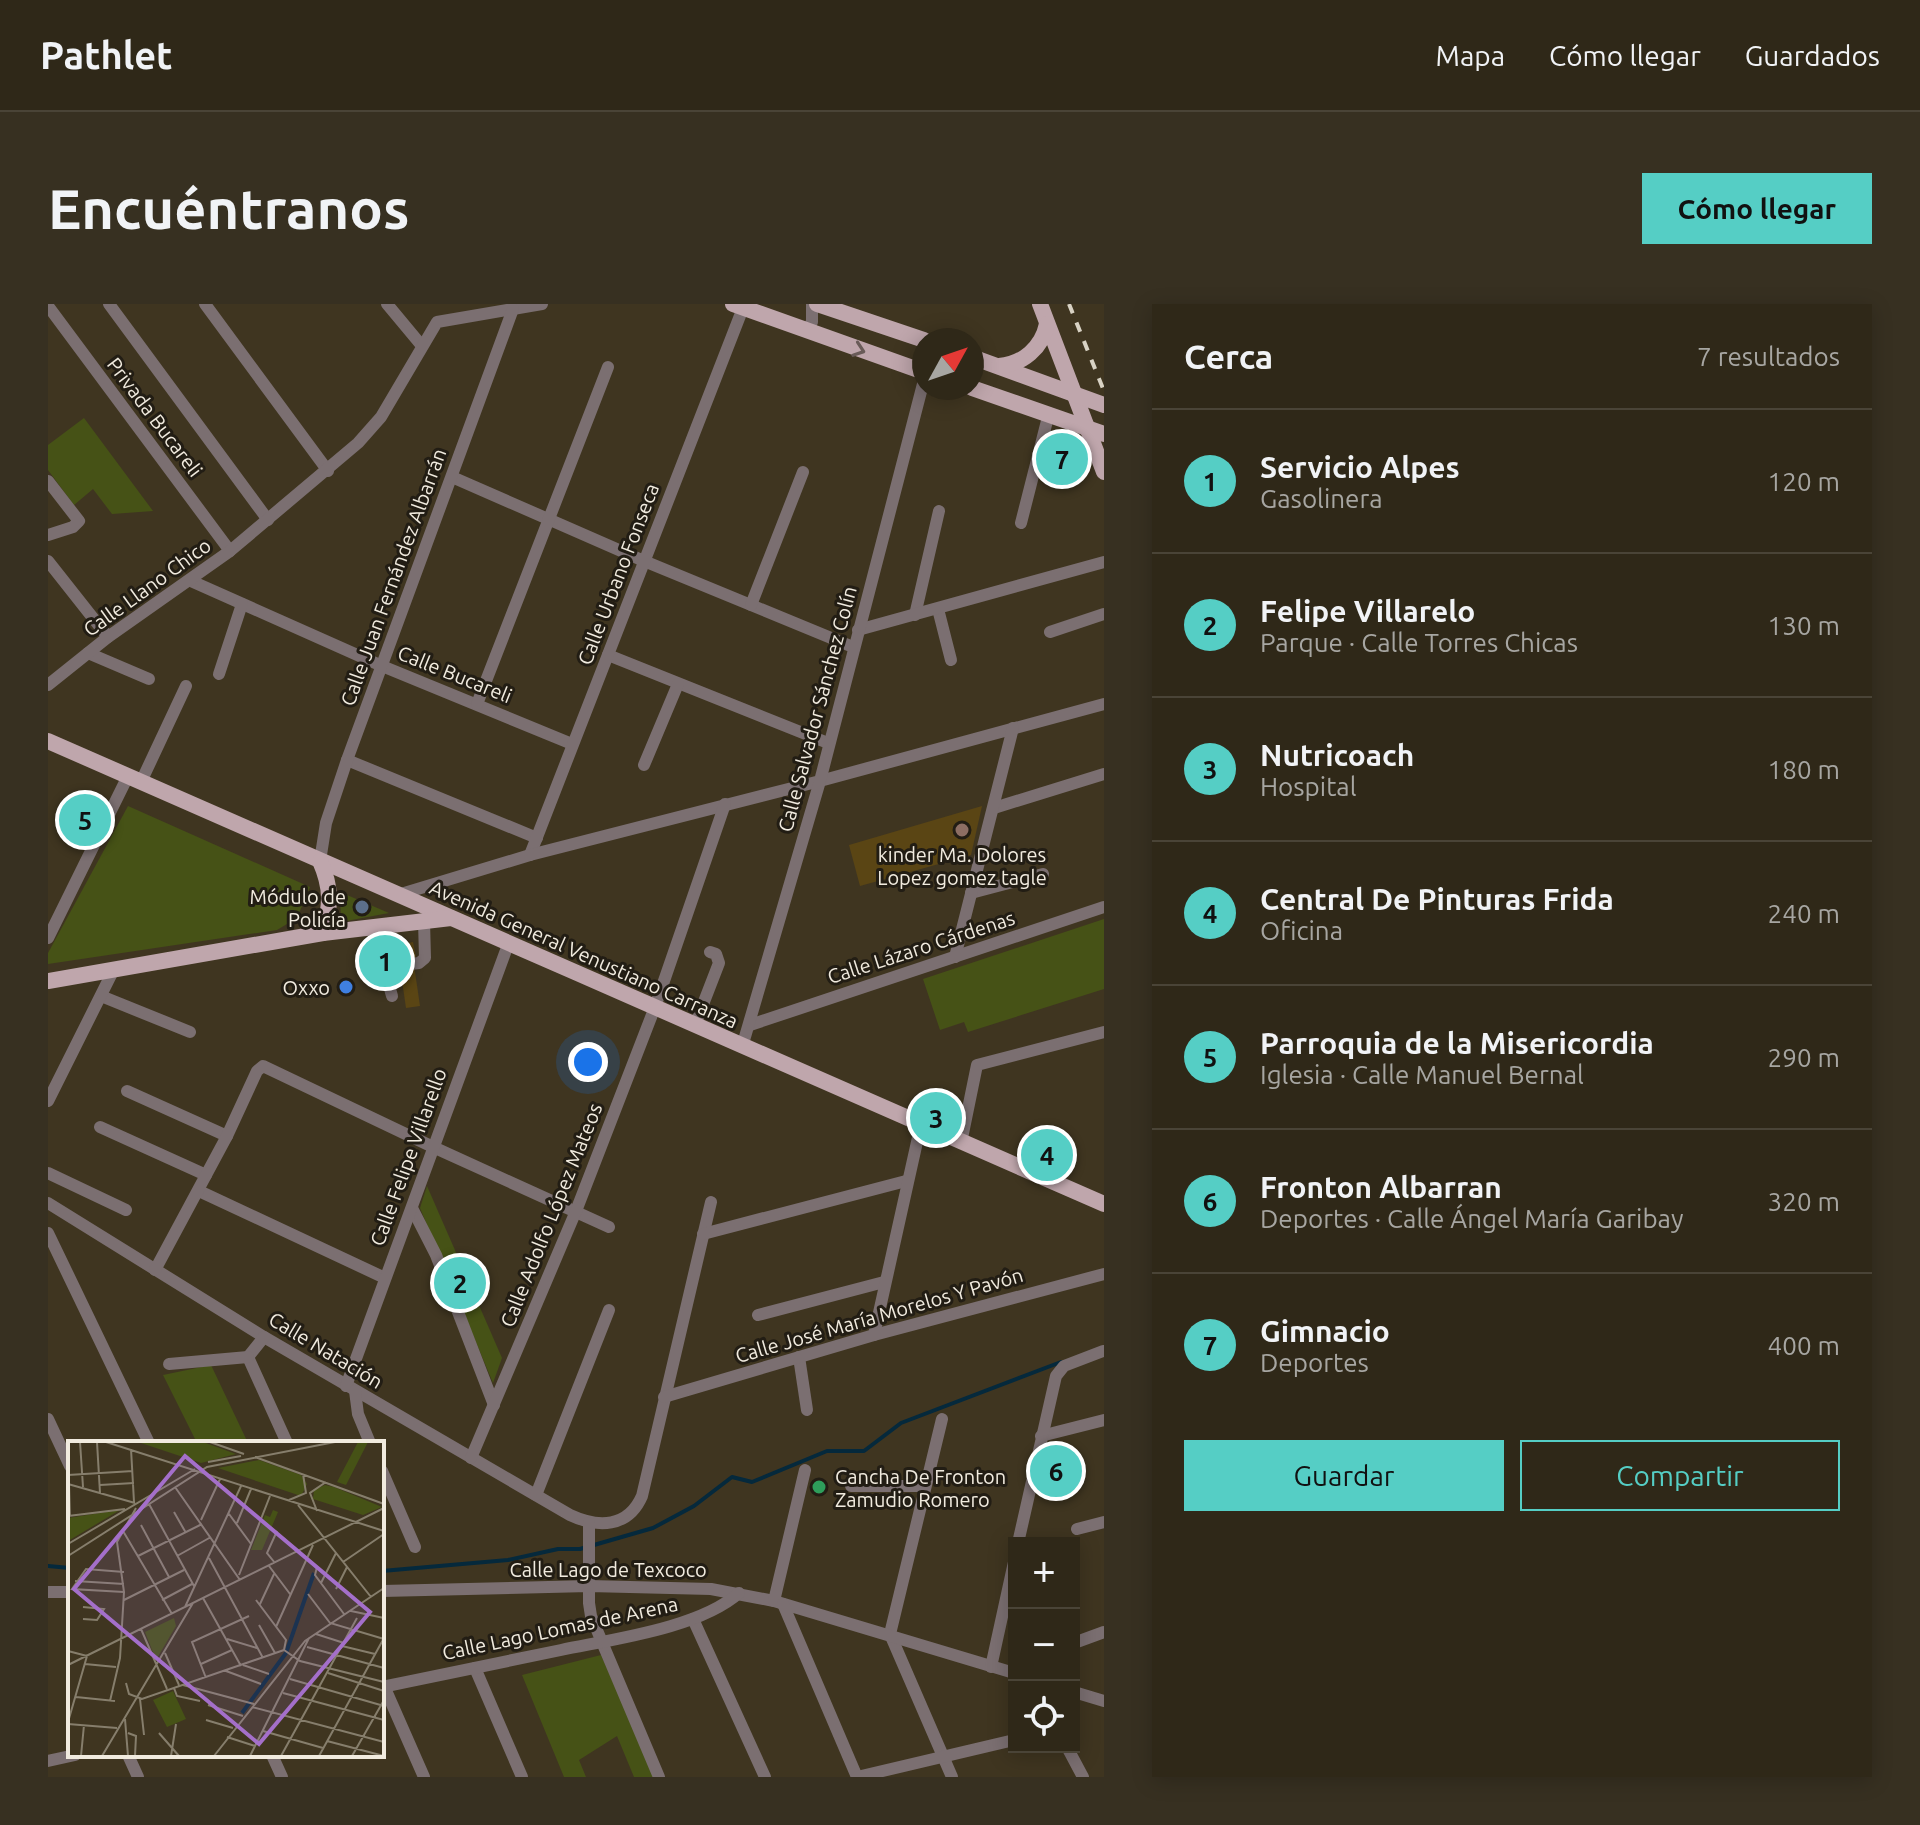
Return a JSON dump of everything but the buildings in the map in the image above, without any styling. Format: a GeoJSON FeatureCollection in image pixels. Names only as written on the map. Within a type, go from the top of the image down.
{"type":"FeatureCollection","features":[{"type":"Feature","properties":{"kind":"main road"},"geometry":{"type":"LineString","coordinates":[[814,304],[912,336]]}},
{"type":"Feature","properties":{"kind":"main road"},"geometry":{"type":"LineString","coordinates":[[1040,304],[1074,393],[1096,431],[1104,472]]}},
{"type":"Feature","properties":{"kind":"main road"},"geometry":{"type":"LineString","coordinates":[[738,306],[912,368]]}},
{"type":"Feature","properties":{"kind":"main road"},"geometry":{"type":"LineString","coordinates":[[999,366],[1015,362],[1033,350],[1043,338],[1047,324]]}},
{"type":"Feature","properties":{"kind":"main road"},"geometry":{"type":"LineString","coordinates":[[984,361],[1104,405]]}},
{"type":"Feature","properties":{"kind":"main road"},"geometry":{"type":"LineString","coordinates":[[984,392],[1096,431]]}},
{"type":"Feature","properties":{"kind":"main road","name":"Avenida General Venustiano Carranza"},"geometry":{"type":"LineString","coordinates":[[48,742],[1104,1204]]}},
{"type":"Feature","properties":{"kind":"main road"},"geometry":{"type":"LineString","coordinates":[[320,861],[330,888],[331,902],[323,933]]}},
{"type":"Feature","properties":{"kind":"main road"},"geometry":{"type":"LineString","coordinates":[[48,981],[323,933],[452,918]]}},
{"type":"Feature","properties":{"kind":"street"},"geometry":{"type":"LineString","coordinates":[[109,304],[268,520]]}},
{"type":"Feature","properties":{"kind":"street"},"geometry":{"type":"LineString","coordinates":[[205,304],[328,471]]}},
{"type":"Feature","properties":{"kind":"street"},"geometry":{"type":"LineString","coordinates":[[387,304],[422,346]]}},
{"type":"Feature","properties":{"kind":"street"},"geometry":{"type":"LineString","coordinates":[[513,309],[542,304]]}},
{"type":"Feature","properties":{"kind":"street"},"geometry":{"type":"LineString","coordinates":[[806,331],[812,322],[814,304]]}},
{"type":"Feature","properties":{"kind":"street","name":"Privada Bucareli"},"geometry":{"type":"LineString","coordinates":[[48,306],[230,551]]}},
{"type":"Feature","properties":{"kind":"street","name":"Calle Urbano Fonseca"},"geometry":{"type":"LineString","coordinates":[[530,855],[644,561],[738,306]]}},
{"type":"Feature","properties":{"kind":"street","name":"Calle Llano Chico"},"geometry":{"type":"LineString","coordinates":[[48,685],[108,637],[191,581],[328,471],[374,426],[440,320],[513,309]]}},
{"type":"Feature","properties":{"kind":"street","name":"Calle Juan Fernández Albarrán"},"geometry":{"type":"LineString","coordinates":[[320,861],[326,823],[347,760],[513,309]]}},
{"type":"Feature","properties":{"kind":"street"},"geometry":{"type":"LineString","coordinates":[[477,704],[608,367]]}},
{"type":"Feature","properties":{"kind":"street","name":"Calle Salvador Sánchez Colín"},"geometry":{"type":"LineString","coordinates":[[742,1047],[820,781],[919,400]]}},
{"type":"Feature","properties":{"kind":"street"},"geometry":{"type":"LineString","coordinates":[[1021,523],[1049,413]]}},
{"type":"Feature","properties":{"kind":"street"},"geometry":{"type":"LineString","coordinates":[[751,605],[803,472]]}},
{"type":"Feature","properties":{"kind":"street"},"geometry":{"type":"LineString","coordinates":[[452,477],[853,647]]}},
{"type":"Feature","properties":{"kind":"street"},"geometry":{"type":"LineString","coordinates":[[48,481],[79,521],[73,527],[48,535]]}},
{"type":"Feature","properties":{"kind":"street"},"geometry":{"type":"LineString","coordinates":[[915,615],[939,511]]}},
{"type":"Feature","properties":{"kind":"street"},"geometry":{"type":"LineString","coordinates":[[48,561],[108,637]]}},
{"type":"Feature","properties":{"kind":"street"},"geometry":{"type":"LineString","coordinates":[[858,630],[1104,562]]}},
{"type":"Feature","properties":{"kind":"street","name":"Calle Bucareli"},"geometry":{"type":"LineString","coordinates":[[191,581],[382,666],[572,744]]}},
{"type":"Feature","properties":{"kind":"street"},"geometry":{"type":"LineString","coordinates":[[219,674],[242,604]]}},
{"type":"Feature","properties":{"kind":"street"},"geometry":{"type":"LineString","coordinates":[[938,609],[951,660]]}},
{"type":"Feature","properties":{"kind":"street"},"geometry":{"type":"LineString","coordinates":[[1050,632],[1104,614]]}},
{"type":"Feature","properties":{"kind":"street"},"geometry":{"type":"LineString","coordinates":[[88,653],[149,679]]}},
{"type":"Feature","properties":{"kind":"street"},"geometry":{"type":"LineString","coordinates":[[608,655],[828,743]]}},
{"type":"Feature","properties":{"kind":"street"},"geometry":{"type":"LineString","coordinates":[[644,765],[678,684]]}},
{"type":"Feature","properties":{"kind":"street"},"geometry":{"type":"LineString","coordinates":[[48,938],[186,686]]}},
{"type":"Feature","properties":{"kind":"street"},"geometry":{"type":"LineString","coordinates":[[401,894],[530,855],[1104,704]]}},
{"type":"Feature","properties":{"kind":"street"},"geometry":{"type":"LineString","coordinates":[[955,957],[1013,728]]}},
{"type":"Feature","properties":{"kind":"street"},"geometry":{"type":"LineString","coordinates":[[347,760],[537,838]]}},
{"type":"Feature","properties":{"kind":"street"},"geometry":{"type":"LineString","coordinates":[[994,808],[1104,774]]}},
{"type":"Feature","properties":{"kind":"street","name":"Calle Adolfo López Mateos"},"geometry":{"type":"LineString","coordinates":[[471,1458],[576,1211],[655,1007],[725,804]]}},
{"type":"Feature","properties":{"kind":"street"},"geometry":{"type":"LineString","coordinates":[[971,893],[1043,874]]}},
{"type":"Feature","properties":{"kind":"street","name":"Calle Lázaro Cárdenas"},"geometry":{"type":"LineString","coordinates":[[750,1025],[1104,907]]}},
{"type":"Feature","properties":{"kind":"street"},"geometry":{"type":"LineString","coordinates":[[384,967],[424,960],[424,921]]}},
{"type":"Feature","properties":{"kind":"street"},"geometry":{"type":"LineString","coordinates":[[374,927],[392,996]]}},
{"type":"Feature","properties":{"kind":"street","name":"Calle Felipe Villarello"},"geometry":{"type":"LineString","coordinates":[[350,1388],[385,1278],[509,942]]}},
{"type":"Feature","properties":{"kind":"street"},"geometry":{"type":"LineString","coordinates":[[695,1025],[719,963],[716,954],[710,952]]}},
{"type":"Feature","properties":{"kind":"street"},"geometry":{"type":"LineString","coordinates":[[48,1101],[114,969]]}},
{"type":"Feature","properties":{"kind":"street"},"geometry":{"type":"LineString","coordinates":[[101,996],[190,1032]]}},
{"type":"Feature","properties":{"kind":"street"},"geometry":{"type":"LineString","coordinates":[[961,1143],[977,1065],[1104,1032]]}},
{"type":"Feature","properties":{"kind":"street"},"geometry":{"type":"LineString","coordinates":[[155,1270],[199,1191],[257,1071],[265,1066],[609,1227]]}},
{"type":"Feature","properties":{"kind":"street"},"geometry":{"type":"LineString","coordinates":[[127,1091],[227,1136]]}},
{"type":"Feature","properties":{"kind":"street"},"geometry":{"type":"LineString","coordinates":[[874,1335],[921,1124]]}},
{"type":"Feature","properties":{"kind":"street"},"geometry":{"type":"LineString","coordinates":[[100,1127],[206,1175]]}},
{"type":"Feature","properties":{"kind":"street"},"geometry":{"type":"LineString","coordinates":[[48,1173],[126,1210]]}},
{"type":"Feature","properties":{"kind":"street"},"geometry":{"type":"LineString","coordinates":[[703,1234],[906,1181]]}},
{"type":"Feature","properties":{"kind":"street"},"geometry":{"type":"LineString","coordinates":[[199,1191],[385,1278]]}},
{"type":"Feature","properties":{"kind":"street"},"geometry":{"type":"LineString","coordinates":[[659,1777],[591,1616],[589,1523],[619,1520],[638,1504],[711,1202]]}},
{"type":"Feature","properties":{"kind":"street","name":"Calle Natación"},"geometry":{"type":"LineString","coordinates":[[48,1203],[350,1388],[589,1523]]}},
{"type":"Feature","properties":{"kind":"street"},"geometry":{"type":"LineString","coordinates":[[412,1208],[436,1255],[494,1405]]}},
{"type":"Feature","properties":{"kind":"street"},"geometry":{"type":"LineString","coordinates":[[48,1233],[148,1441]]}},
{"type":"Feature","properties":{"kind":"street","name":"Calle José María Morelos Y Pavón"},"geometry":{"type":"LineString","coordinates":[[664,1397],[874,1335],[1104,1274]]}},
{"type":"Feature","properties":{"kind":"street"},"geometry":{"type":"LineString","coordinates":[[758,1315],[884,1282]]}},
{"type":"Feature","properties":{"kind":"street"},"geometry":{"type":"LineString","coordinates":[[536,1495],[609,1310]]}},
{"type":"Feature","properties":{"kind":"street"},"geometry":{"type":"LineString","coordinates":[[169,1364],[248,1357],[264,1337]]}},
{"type":"Feature","properties":{"kind":"street"},"geometry":{"type":"LineString","coordinates":[[1019,1537],[1041,1436],[1060,1369],[1103,1351]]}},
{"type":"Feature","properties":{"kind":"street"},"geometry":{"type":"LineString","coordinates":[[248,1357],[286,1441]]}},
{"type":"Feature","properties":{"kind":"street"},"geometry":{"type":"LineString","coordinates":[[799,1357],[807,1410]]}},
{"type":"Feature","properties":{"kind":"street"},"geometry":{"type":"LineString","coordinates":[[350,1388],[369,1441]]}},
{"type":"Feature","properties":{"kind":"street"},"geometry":{"type":"LineString","coordinates":[[48,1419],[68,1462]]}},
{"type":"Feature","properties":{"kind":"street"},"geometry":{"type":"LineString","coordinates":[[942,1419],[890,1634],[952,1777]]}},
{"type":"Feature","properties":{"kind":"street"},"geometry":{"type":"LineString","coordinates":[[1041,1436],[1104,1420]]}},
{"type":"Feature","properties":{"kind":"street"},"geometry":{"type":"LineString","coordinates":[[805,1470],[779,1602],[857,1777],[1008,1742]]}},
{"type":"Feature","properties":{"kind":"street"},"geometry":{"type":"LineString","coordinates":[[384,1476],[415,1547]]}},
{"type":"Feature","properties":{"kind":"street"},"geometry":{"type":"LineString","coordinates":[[851,1486],[924,1486]]}},
{"type":"Feature","properties":{"kind":"street"},"geometry":{"type":"LineString","coordinates":[[1077,1529],[1104,1522]]}},
{"type":"Feature","properties":{"kind":"street","name":"Calle Lago de Texcoco"},"geometry":{"type":"LineString","coordinates":[[384,1591],[589,1586],[680,1587],[739,1593],[890,1634],[1008,1671]]}},
{"type":"Feature","properties":{"kind":"street"},"geometry":{"type":"LineString","coordinates":[[991,1667],[1008,1589]]}},
{"type":"Feature","properties":{"kind":"street","name":"Calle Lago Lomas de Arena"},"geometry":{"type":"LineString","coordinates":[[384,1687],[600,1642],[693,1619],[721,1607],[739,1593]]}},
{"type":"Feature","properties":{"kind":"street"},"geometry":{"type":"LineString","coordinates":[[693,1619],[765,1777]]}},
{"type":"Feature","properties":{"kind":"street"},"geometry":{"type":"LineString","coordinates":[[1080,1641],[1104,1632]]}},
{"type":"Feature","properties":{"kind":"street"},"geometry":{"type":"LineString","coordinates":[[475,1668],[522,1777]]}},
{"type":"Feature","properties":{"kind":"street"},"geometry":{"type":"LineString","coordinates":[[384,1689],[424,1777]]}},
{"type":"Feature","properties":{"kind":"street"},"geometry":{"type":"LineString","coordinates":[[1080,1694],[1104,1701]]}},
{"type":"Feature","properties":{"kind":"street"},"geometry":{"type":"LineString","coordinates":[[1070,1753],[1083,1777]]}},
{"type":"Feature","properties":{"kind":"street"},"geometry":{"type":"LineString","coordinates":[[48,1761],[68,1757]]}},
{"type":"Feature","properties":{"kind":"street"},"geometry":{"type":"LineString","coordinates":[[129,1757],[138,1777]]}},
{"type":"Feature","properties":{"kind":"street"},"geometry":{"type":"LineString","coordinates":[[273,1757],[282,1777]]}},
{"type":"Feature","properties":{"kind":"green space"},"geometry":{"type":"Polygon","coordinates":[[[84,418],[153,511],[112,514],[93,489],[74,505],[48,470],[48,445],[84,418]]]}},
{"type":"Feature","properties":{"kind":"green space"},"geometry":{"type":"Polygon","coordinates":[[[128,806],[310,887],[297,918],[277,930],[48,964],[48,953],[128,806]]]}},
{"type":"Feature","properties":{"kind":"green space"},"geometry":{"type":"Polygon","coordinates":[[[340,892],[389,913],[341,922],[340,892]]]}},
{"type":"Feature","properties":{"kind":"green space"},"geometry":{"type":"Polygon","coordinates":[[[1104,919],[1104,989],[968,1032],[964,1022],[940,1030],[923,979],[1104,919]]]}},
{"type":"Feature","properties":{"kind":"green space"},"geometry":{"type":"Polygon","coordinates":[[[427,1186],[502,1358],[493,1383],[420,1208],[427,1186]]]}},
{"type":"Feature","properties":{"kind":"green space"},"geometry":{"type":"Polygon","coordinates":[[[211,1365],[247,1441],[196,1441],[163,1375],[211,1365]]]}},
{"type":"Feature","properties":{"kind":"green space"},"geometry":{"type":"Polygon","coordinates":[[[601,1655],[655,1777],[634,1777],[617,1736],[579,1760],[586,1777],[564,1777],[522,1675],[601,1655]]]}},
{"type":"Feature","properties":{"kind":"waterway"},"geometry":{"type":"LineString","coordinates":[[384,1571],[508,1560],[558,1549],[580,1549],[653,1528],[694,1506],[732,1477],[752,1482],[827,1451],[864,1451],[901,1423],[1061,1362]]}},
{"type":"Feature","properties":{"kind":"waterway"},"geometry":{"type":"LineString","coordinates":[[48,1566],[68,1568]]}},
{"type":"Feature","properties":{"kind":"railway"},"geometry":{"type":"LineString","coordinates":[[1069,304],[1104,391]]}},
{"type":"Feature","properties":{"kind":"place","name":"Gimnacio"},"geometry":{"type":"Point","coordinates":[1062,459]}},
{"type":"Feature","properties":{"kind":"place","name":"Parroquia de la Misericordia"},"geometry":{"type":"Point","coordinates":[85,820]}},
{"type":"Feature","properties":{"kind":"place","name":"kinder Ma. Dolores Lopez gomez tagle"},"geometry":{"type":"Point","coordinates":[962,830]}},
{"type":"Feature","properties":{"kind":"place","name":"Módulo de Policía"},"geometry":{"type":"Point","coordinates":[362,907]}},
{"type":"Feature","properties":{"kind":"place","name":"Servicio Alpes"},"geometry":{"type":"Point","coordinates":[385,961]}},
{"type":"Feature","properties":{"kind":"place","name":"Oxxo"},"geometry":{"type":"Point","coordinates":[346,987]}},
{"type":"Feature","properties":{"kind":"place","name":"Nutricoach"},"geometry":{"type":"Point","coordinates":[936,1118]}},
{"type":"Feature","properties":{"kind":"place","name":"Central De Pinturas Frida"},"geometry":{"type":"Point","coordinates":[1047,1155]}},
{"type":"Feature","properties":{"kind":"place","name":"Felipe Villarelo"},"geometry":{"type":"Point","coordinates":[460,1283]}},
{"type":"Feature","properties":{"kind":"place","name":"Fronton Albarran"},"geometry":{"type":"Point","coordinates":[1056,1471]}},
{"type":"Feature","properties":{"kind":"place","name":"Cancha De Fronton Zamudio Romero"},"geometry":{"type":"Point","coordinates":[819,1487]}}]}
